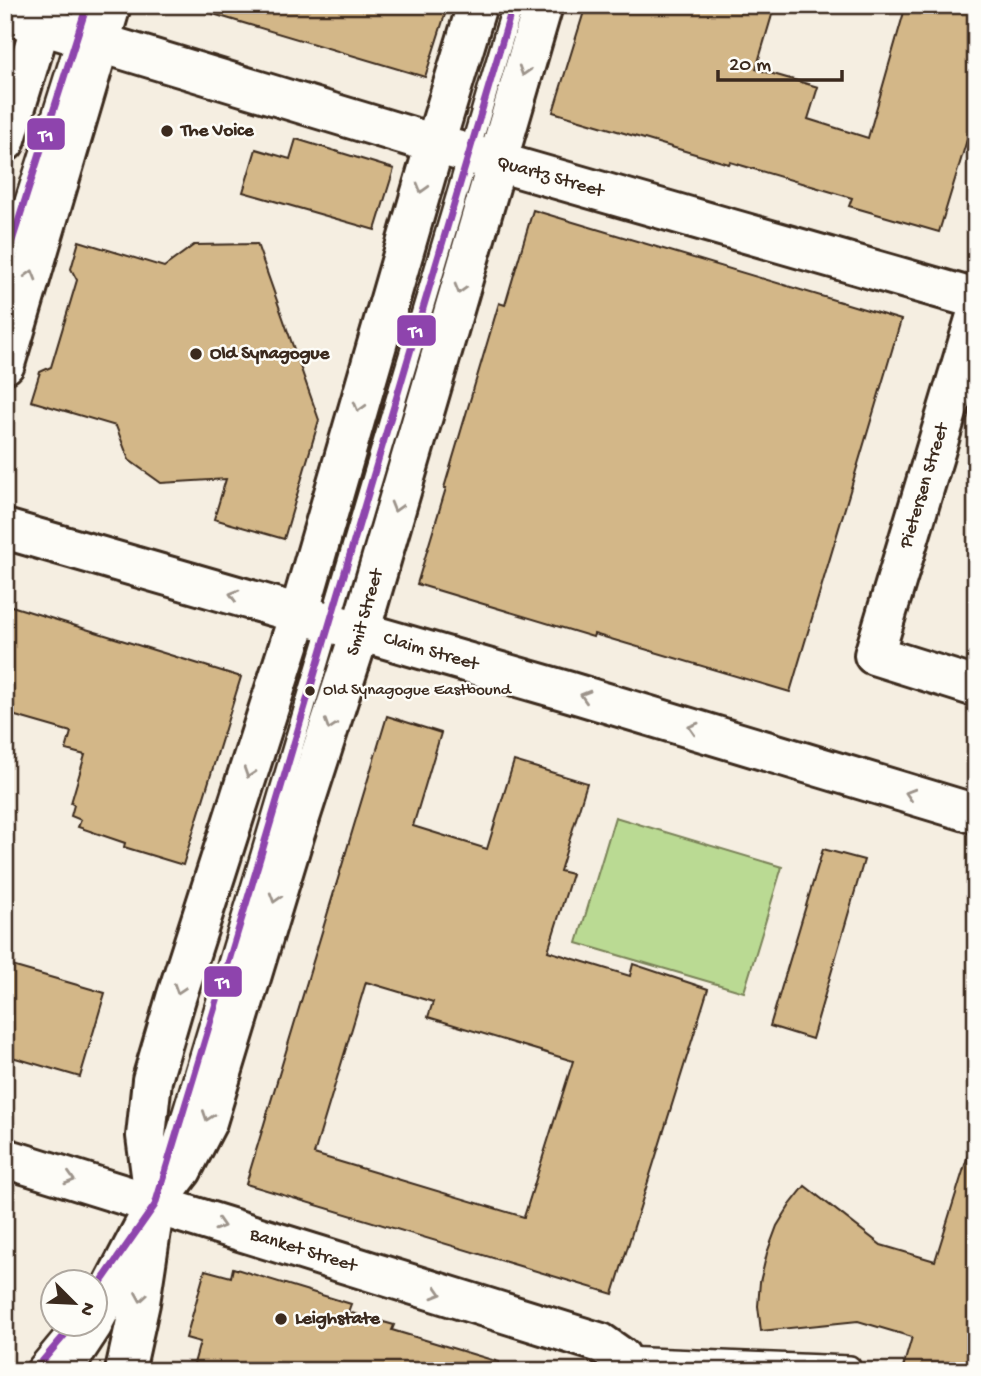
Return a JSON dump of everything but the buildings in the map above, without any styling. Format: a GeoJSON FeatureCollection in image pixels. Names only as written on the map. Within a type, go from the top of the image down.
{"type":"FeatureCollection","features":[{"type":"Feature","properties":{"kind":"main road"},"geometry":{"type":"LineString","coordinates":[[5,364],[88,28],[111,5]]}},
{"type":"Feature","properties":{"kind":"main road","name":"Smit Street"},"geometry":{"type":"LineString","coordinates":[[108,1295],[155,1205],[182,1170],[207,1122],[295,833],[329,623],[467,153],[477,5]]}},
{"type":"Feature","properties":{"kind":"main road","name":"Smit Street"},"geometry":{"type":"LineString","coordinates":[[125,1371],[140,1303],[155,1205],[146,1136],[152,1080],[176,998],[329,623],[467,153],[543,5]]}},
{"type":"Feature","properties":{"kind":"main road"},"geometry":{"type":"LineString","coordinates":[[5,142],[31,15]]}},
{"type":"Feature","properties":{"kind":"main road","name":"Quartz Street"},"geometry":{"type":"LineString","coordinates":[[31,15],[88,28],[467,153],[976,299]]}},
{"type":"Feature","properties":{"kind":"main road","name":"Pietersen Street"},"geometry":{"type":"LineString","coordinates":[[976,316],[874,655],[976,687]]}},
{"type":"Feature","properties":{"kind":"main road","name":"Claim Street"},"geometry":{"type":"LineString","coordinates":[[5,529],[570,692],[976,814]]}},
{"type":"Feature","properties":{"kind":"main road","name":"Banket Street"},"geometry":{"type":"LineString","coordinates":[[5,1158],[617,1357]]}},
{"type":"Feature","properties":{"kind":"main road","name":"Smit Street"},"geometry":{"type":"LineString","coordinates":[[62,1371],[84,1338]]}},
{"type":"Feature","properties":{"kind":"lane"},"geometry":{"type":"LineString","coordinates":[[467,153],[513,5]]}},
{"type":"Feature","properties":{"kind":"lane"},"geometry":{"type":"LineString","coordinates":[[5,264],[88,28]]}},
{"type":"Feature","properties":{"kind":"lane"},"geometry":{"type":"LineString","coordinates":[[108,1273],[155,1205]]}},
{"type":"Feature","properties":{"kind":"lane"},"geometry":{"type":"LineString","coordinates":[[34,1371],[62,1338]]}},
{"type":"Feature","properties":{"kind":"lane"},"geometry":{"type":"LineString","coordinates":[[617,1357],[850,1366]]}},
{"type":"Feature","properties":{"kind":"green space"},"geometry":{"type":"Polygon","coordinates":[[[615,817],[782,867],[744,992],[577,943],[615,817]]]}},
{"type":"Feature","properties":{"kind":"transit line","name":"T1"},"geometry":{"type":"LineString","coordinates":[[5,263],[87,5]]}},
{"type":"Feature","properties":{"kind":"transit line","name":"T1"},"geometry":{"type":"LineString","coordinates":[[108,1272],[155,1205],[513,5]]}},
{"type":"Feature","properties":{"kind":"transit line","name":"T1"},"geometry":{"type":"LineString","coordinates":[[34,1371],[62,1338]]}},
{"type":"Feature","properties":{"kind":"place","name":"The Voice"},"geometry":{"type":"Point","coordinates":[167,131]}},
{"type":"Feature","properties":{"kind":"place","name":"Old Synagogue"},"geometry":{"type":"Point","coordinates":[196,354]}},
{"type":"Feature","properties":{"kind":"place","name":"Old Synagogue Eastbound"},"geometry":{"type":"Point","coordinates":[310,691]}},
{"type":"Feature","properties":{"kind":"place","name":"Leighstate"},"geometry":{"type":"Point","coordinates":[281,1319]}}]}
